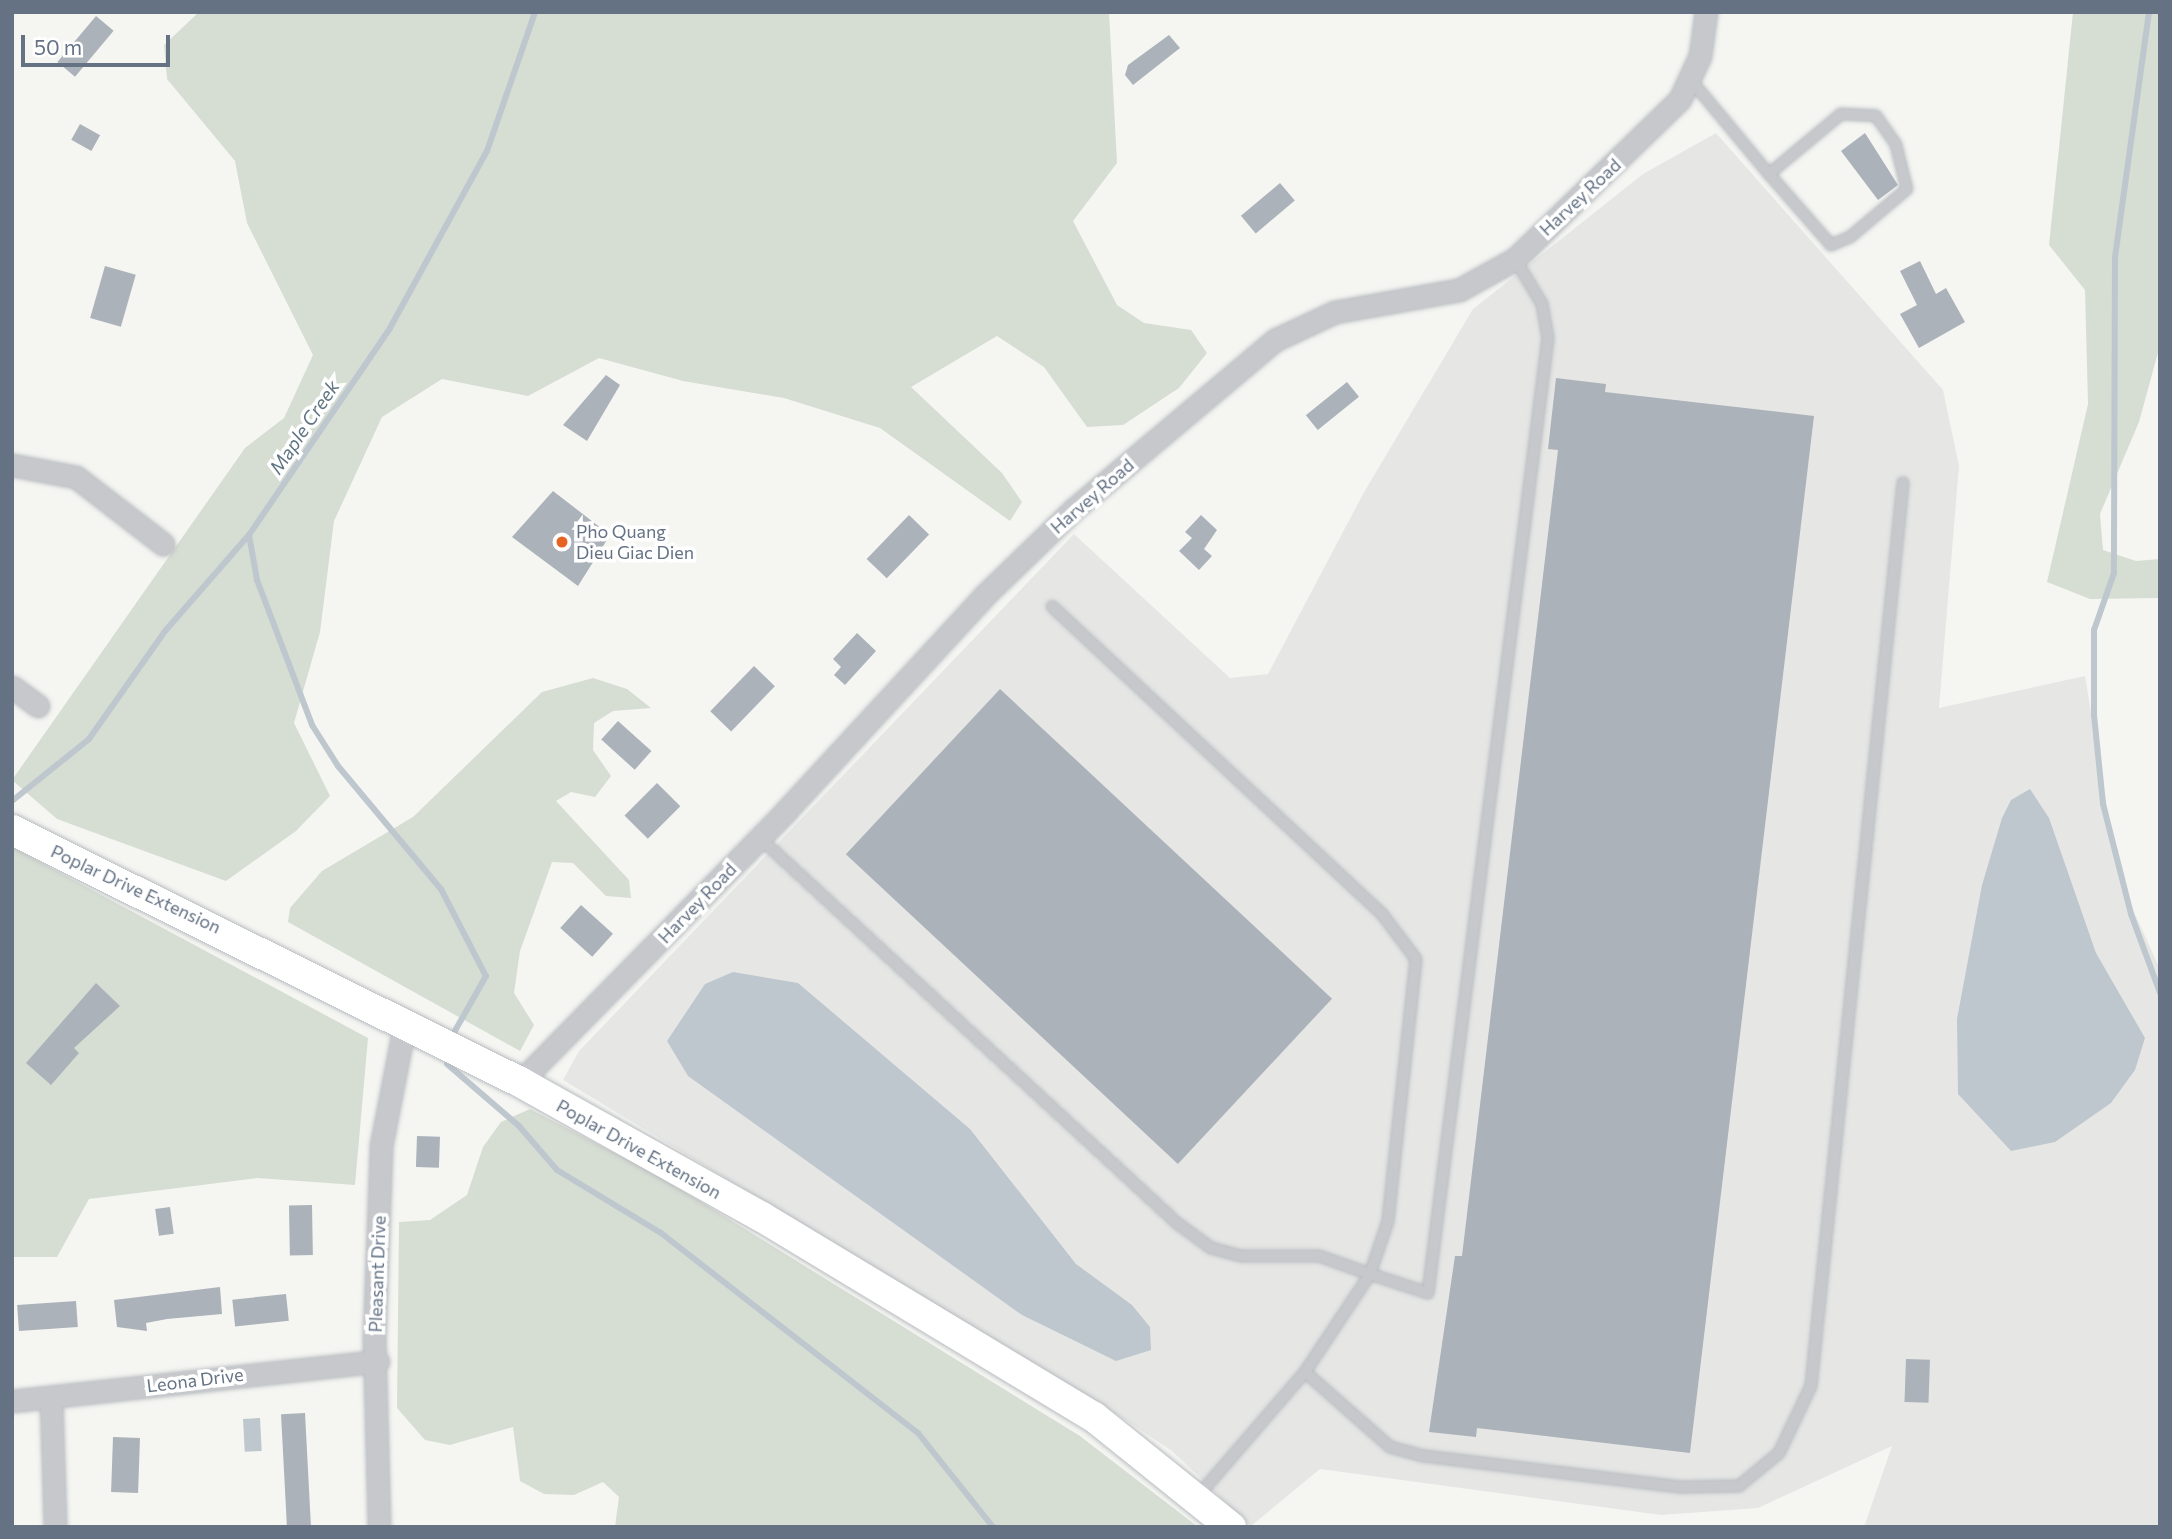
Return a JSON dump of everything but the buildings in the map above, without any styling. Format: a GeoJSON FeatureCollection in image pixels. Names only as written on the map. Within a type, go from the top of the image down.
{"type":"FeatureCollection","features":[{"type":"Feature","properties":{"kind":"street","name":"Harvey Road"},"geometry":{"type":"LineString","coordinates":[[520,1082],[760,838],[1027,554],[1275,340],[1335,312],[1459,290],[1515,259],[1681,99],[1700,56],[1706,12]]}},
{"type":"Feature","properties":{"kind":"street"},"geometry":{"type":"LineString","coordinates":[[12,465],[76,477],[163,544]]}},
{"type":"Feature","properties":{"kind":"street"},"geometry":{"type":"LineString","coordinates":[[12,687],[38,706]]}},
{"type":"Feature","properties":{"kind":"street","name":"Poplar Drive Extension"},"geometry":{"type":"LineString","coordinates":[[12,830],[520,1082],[762,1217],[1094,1417],[1198,1496],[1231,1527]]}},
{"type":"Feature","properties":{"kind":"street","name":"Pleasant Drive"},"geometry":{"type":"LineString","coordinates":[[379,1527],[381,1146],[405,1023]]}},
{"type":"Feature","properties":{"kind":"street","name":"Leona Drive"},"geometry":{"type":"LineString","coordinates":[[12,1401],[378,1361]]}},
{"type":"Feature","properties":{"kind":"street"},"geometry":{"type":"LineString","coordinates":[[51,1397],[55,1527]]}},
{"type":"Feature","properties":{"kind":"lane"},"geometry":{"type":"LineString","coordinates":[[1690,79],[1769,174],[1831,245],[1850,237],[1907,188],[1896,145],[1876,116],[1863,111],[1841,114],[1769,174]]}},
{"type":"Feature","properties":{"kind":"lane"},"geometry":{"type":"LineString","coordinates":[[760,838],[1177,1223],[1211,1248],[1241,1256],[1319,1256],[1428,1293],[1548,338],[1542,304],[1515,259]]}},
{"type":"Feature","properties":{"kind":"lane"},"geometry":{"type":"LineString","coordinates":[[1305,1372],[1390,1447],[1424,1456],[1682,1487],[1739,1486],[1779,1453],[1811,1386],[1903,483]]}},
{"type":"Feature","properties":{"kind":"lane"},"geometry":{"type":"LineString","coordinates":[[1052,606],[1382,914],[1416,959],[1388,1221],[1370,1274],[1305,1372],[1198,1496]]}},
{"type":"Feature","properties":{"kind":"shaded area"},"geometry":{"type":"Polygon","coordinates":[[[199,12],[1109,12],[1117,163],[1073,221],[1117,305],[1144,323],[1191,330],[1207,353],[1179,388],[1123,425],[1087,427],[1044,367],[997,336],[911,387],[1002,473],[1022,502],[1010,521],[880,428],[784,398],[683,381],[599,358],[528,396],[442,379],[382,417],[334,521],[320,632],[294,723],[330,796],[296,831],[226,881],[57,819],[12,780],[245,448],[284,418],[313,355],[247,223],[235,161],[167,79],[164,45],[199,12]]]}},
{"type":"Feature","properties":{"kind":"shaded area"},"geometry":{"type":"Polygon","coordinates":[[[2073,12],[2160,12],[2160,345],[2139,422],[2100,514],[2103,550],[2136,561],[2160,559],[2158,598],[2090,599],[2047,582],[2088,404],[2085,290],[2049,245],[2073,12]]]}},
{"type":"Feature","properties":{"kind":"shaded area"},"geometry":{"type":"Polygon","coordinates":[[[1716,133],[1943,390],[1959,466],[1939,708],[2085,676],[2119,879],[2160,969],[2160,1527],[1864,1527],[1892,1446],[1758,1508],[1661,1515],[1320,1469],[1251,1526],[1172,1451],[1121,1417],[563,1080],[579,1051],[1074,534],[1230,678],[1268,674],[1363,494],[1473,309],[1643,174],[1716,133]]]}},
{"type":"Feature","properties":{"kind":"shaded area"},"geometry":{"type":"Polygon","coordinates":[[[593,678],[627,689],[651,708],[613,711],[594,723],[593,750],[611,776],[595,797],[571,792],[556,801],[629,880],[631,898],[606,896],[573,863],[552,862],[520,951],[514,993],[534,1025],[520,1051],[288,922],[290,908],[322,871],[413,817],[542,692],[593,678]]]}},
{"type":"Feature","properties":{"kind":"shaded area"},"geometry":{"type":"Polygon","coordinates":[[[2030,789],[2049,818],[2096,953],[2145,1038],[2135,1070],[2111,1103],[2055,1142],[2011,1151],[1958,1094],[1957,1019],[1982,885],[2002,818],[2011,800],[2030,789]]]}},
{"type":"Feature","properties":{"kind":"shaded area"},"geometry":{"type":"Polygon","coordinates":[[[12,847],[368,1038],[355,1185],[257,1178],[89,1199],[57,1257],[12,1257],[12,847]]]}},
{"type":"Feature","properties":{"kind":"shaded area"},"geometry":{"type":"Polygon","coordinates":[[[733,972],[798,983],[970,1129],[1076,1264],[1132,1305],[1150,1327],[1151,1350],[1116,1361],[1022,1315],[688,1076],[667,1041],[705,984],[733,972]]]}},
{"type":"Feature","properties":{"kind":"shaded area"},"geometry":{"type":"Polygon","coordinates":[[[530,1109],[659,1176],[1080,1436],[1198,1527],[615,1527],[619,1497],[603,1482],[574,1495],[544,1494],[520,1481],[513,1427],[450,1445],[425,1440],[397,1408],[399,1222],[430,1220],[467,1195],[483,1147],[501,1122],[530,1109]]]}},
{"type":"Feature","properties":{"kind":"shaded area"},"geometry":{"type":"Polygon","coordinates":[[[260,1418],[262,1451],[245,1452],[243,1419],[260,1418]]]}},
{"type":"Feature","properties":{"kind":"waterway","name":"Maple Creek"},"geometry":{"type":"LineString","coordinates":[[12,801],[89,739],[166,630],[249,535],[390,328],[487,151],[535,12]]}},
{"type":"Feature","properties":{"kind":"waterway"},"geometry":{"type":"LineString","coordinates":[[2149,12],[2115,257],[2114,573],[2094,630],[2094,715],[2103,804],[2131,914],[2160,993]]}},
{"type":"Feature","properties":{"kind":"waterway"},"geometry":{"type":"LineString","coordinates":[[249,535],[257,580],[312,725],[338,766],[441,889],[486,976],[452,1036]]}},
{"type":"Feature","properties":{"kind":"waterway"},"geometry":{"type":"LineString","coordinates":[[447,1064],[519,1126],[557,1170],[661,1233],[918,1433],[993,1527]]}},
{"type":"Feature","properties":{"kind":"place","name":"Pho Quang Dieu Giac Dien"},"geometry":{"type":"Point","coordinates":[562,542]}}]}
